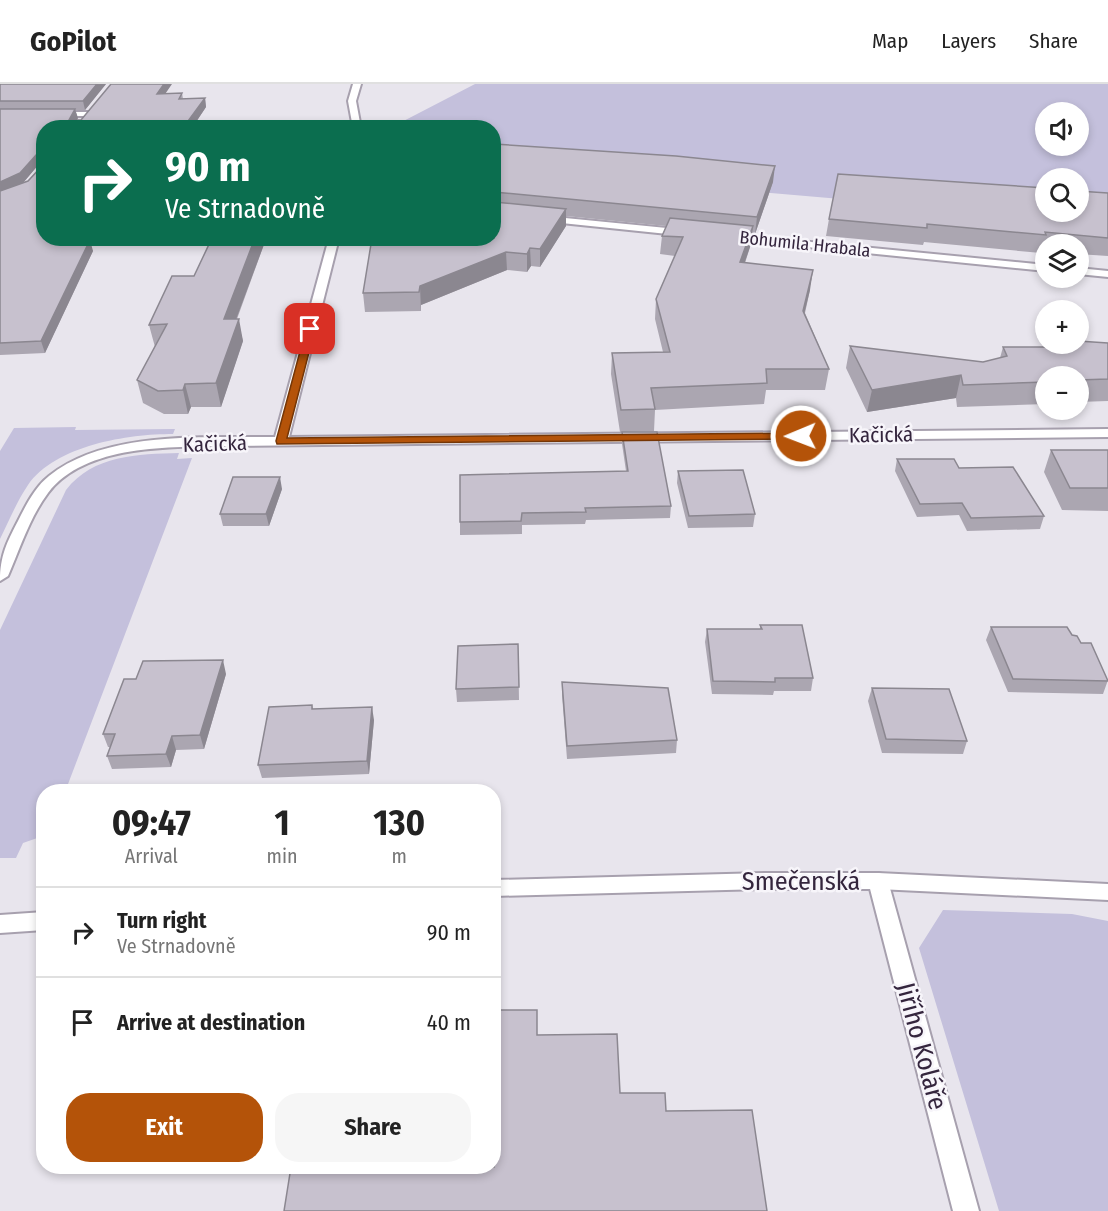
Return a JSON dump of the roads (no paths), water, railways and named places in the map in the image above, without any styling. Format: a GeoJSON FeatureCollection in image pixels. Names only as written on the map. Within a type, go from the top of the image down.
{"type":"FeatureCollection","features":[{"type":"Feature","properties":{"kind":"street"},"geometry":{"type":"LineString","coordinates":[[356,120],[352,101],[357,84]]}},
{"type":"Feature","properties":{"kind":"street"},"geometry":{"type":"LineString","coordinates":[[44,114],[85,118],[94,107]]}},
{"type":"Feature","properties":{"kind":"street"},"geometry":{"type":"LineString","coordinates":[[529,218],[693,234]]}},
{"type":"Feature","properties":{"kind":"street","name":"Bohumila Hrabala"},"geometry":{"type":"LineString","coordinates":[[717,236],[1035,266]]}},
{"type":"Feature","properties":{"kind":"street"},"geometry":{"type":"LineString","coordinates":[[281,441],[332,246]]}},
{"type":"Feature","properties":{"kind":"street"},"geometry":{"type":"LineString","coordinates":[[1089,272],[1108,274]]}},
{"type":"Feature","properties":{"kind":"street","name":"Kačická"},"geometry":{"type":"LineString","coordinates":[[0,576],[35,503],[52,479],[76,464],[108,452],[146,446],[281,441],[1108,433]]}},
{"type":"Feature","properties":{"kind":"street","name":"Smečenská"},"geometry":{"type":"LineString","coordinates":[[501,888],[764,881],[878,881],[1108,892]]}},
{"type":"Feature","properties":{"kind":"street","name":"Jiřího Koláře"},"geometry":{"type":"LineString","coordinates":[[878,881],[966,1211]]}},
{"type":"Feature","properties":{"kind":"street"},"geometry":{"type":"LineString","coordinates":[[0,924],[36,922]]}}]}
